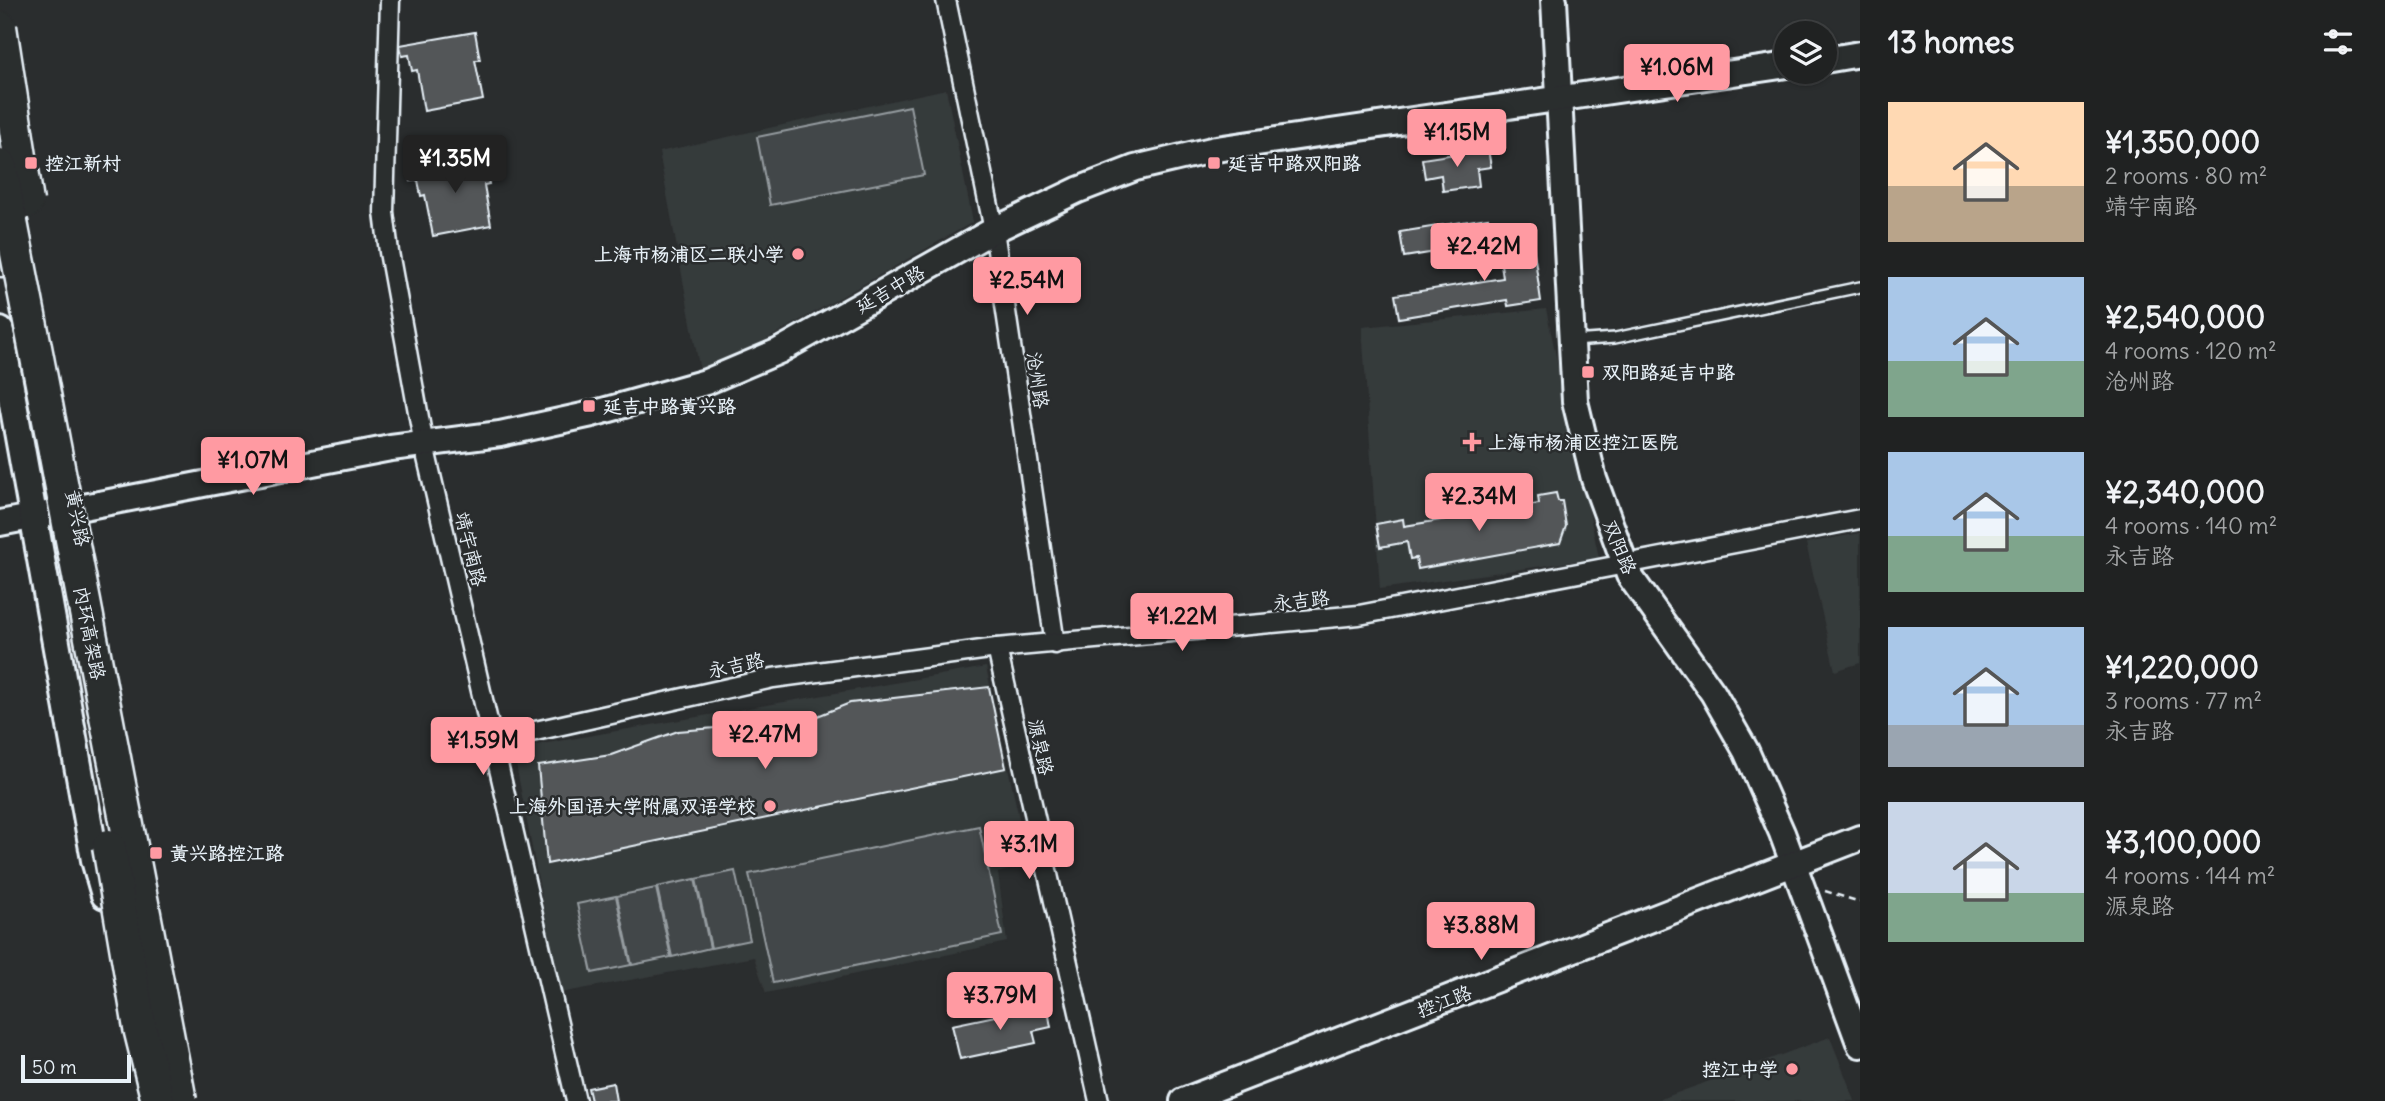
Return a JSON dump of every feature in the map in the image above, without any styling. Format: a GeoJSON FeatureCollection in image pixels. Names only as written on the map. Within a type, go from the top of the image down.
{"type":"FeatureCollection","features":[{"type":"Feature","properties":{"kind":"highway"},"geometry":{"type":"LineString","coordinates":[[0,27],[30,230],[50,426]]}},
{"type":"Feature","properties":{"kind":"highway","name":"内环高架路"},"geometry":{"type":"LineString","coordinates":[[0,165],[180,1101]]}},
{"type":"Feature","properties":{"kind":"highway","name":"内环高架路"},"geometry":{"type":"LineString","coordinates":[[0,257],[155,1101]]}},
{"type":"Feature","properties":{"kind":"highway"},"geometry":{"type":"LineString","coordinates":[[149,939],[190,1101]]}},
{"type":"Feature","properties":{"kind":"main road","name":"黄兴路"},"geometry":{"type":"LineString","coordinates":[[0,98],[47,364],[196,1101]]}},
{"type":"Feature","properties":{"kind":"main road"},"geometry":{"type":"LineString","coordinates":[[0,331],[95,860],[131,988],[155,1101]]}},
{"type":"Feature","properties":{"kind":"street","name":"靖宇南路"},"geometry":{"type":"LineString","coordinates":[[390,0],[384,212],[424,444],[495,740],[576,1101]]}},
{"type":"Feature","properties":{"kind":"street","name":"沧州路"},"geometry":{"type":"LineString","coordinates":[[946,0],[994,230],[1055,644]]}},
{"type":"Feature","properties":{"kind":"street","name":"双阳路"},"geometry":{"type":"LineString","coordinates":[[1554,0],[1575,401],[1581,435],[1623,563],[1713,693],[1746,751],[1798,875],[1860,1045]]}},
{"type":"Feature","properties":{"kind":"street"},"geometry":{"type":"LineString","coordinates":[[1837,58],[1860,54]]}},
{"type":"Feature","properties":{"kind":"street","name":"延吉中路"},"geometry":{"type":"LineString","coordinates":[[0,523],[391,448],[500,434],[706,382],[779,351],[994,230],[1078,190],[1135,168],[1216,149],[1774,67]]}},
{"type":"Feature","properties":{"kind":"street","name":"永吉路"},"geometry":{"type":"LineString","coordinates":[[495,740],[773,678],[997,648],[1359,615],[1860,519]]}},
{"type":"Feature","properties":{"kind":"street","name":"源泉路"},"geometry":{"type":"LineString","coordinates":[[997,648],[1099,1101]]}},
{"type":"Feature","properties":{"kind":"street","name":"控江路"},"geometry":{"type":"LineString","coordinates":[[1183,1101],[1798,875],[1860,838]]}},
{"type":"Feature","properties":{"kind":"lane"},"geometry":{"type":"LineString","coordinates":[[1572,341],[1615,338],[1860,287]]}},
{"type":"Feature","properties":{"kind":"path"},"geometry":{"type":"LineString","coordinates":[[1798,875],[1860,902]]}},
{"type":"Feature","properties":{"kind":"shaded area","name":"上海市杨浦区二联小学"},"geometry":{"type":"Polygon","coordinates":[[[946,89],[973,222],[760,343],[700,371],[659,152],[946,89]]]}},
{"type":"Feature","properties":{"kind":"shaded area"},"geometry":{"type":"Polygon","coordinates":[[[910,106],[924,175],[770,205],[757,137],[910,106]]]}},
{"type":"Feature","properties":{"kind":"shaded area","name":"上海市杨浦区控江医院"},"geometry":{"type":"Polygon","coordinates":[[[1546,309],[1599,558],[1380,589],[1362,327],[1546,309]]]}},
{"type":"Feature","properties":{"kind":"shaded area"},"geometry":{"type":"Polygon","coordinates":[[[1860,533],[1860,663],[1835,671],[1806,543],[1860,533]]]}},
{"type":"Feature","properties":{"kind":"shaded area","name":"上海外国语大学附属双语学校"},"geometry":{"type":"Polygon","coordinates":[[[986,667],[1029,864],[998,873],[1007,942],[766,993],[754,957],[560,993],[513,749],[986,667]]]}},
{"type":"Feature","properties":{"kind":"shaded area"},"geometry":{"type":"Polygon","coordinates":[[[979,826],[1002,935],[773,983],[749,874],[979,826]]]}},
{"type":"Feature","properties":{"kind":"shaded area"},"geometry":{"type":"Polygon","coordinates":[[[735,871],[750,940],[711,948],[696,879],[735,871]]]}},
{"type":"Feature","properties":{"kind":"shaded area"},"geometry":{"type":"Polygon","coordinates":[[[695,879],[710,948],[672,957],[657,887],[695,879]]]}},
{"type":"Feature","properties":{"kind":"shaded area"},"geometry":{"type":"Polygon","coordinates":[[[656,888],[671,957],[632,965],[617,896],[656,888]]]}},
{"type":"Feature","properties":{"kind":"shaded area"},"geometry":{"type":"Polygon","coordinates":[[[616,896],[631,965],[592,973],[577,904],[616,896]]]}},
{"type":"Feature","properties":{"kind":"shaded area","name":"控江中学"},"geometry":{"type":"Polygon","coordinates":[[[1830,1037],[1855,1101],[1655,1101],[1830,1037]]]}},
{"type":"Feature","properties":{"kind":"building"},"geometry":{"type":"Polygon","coordinates":[[[475,32],[480,60],[475,60],[483,100],[424,111],[417,70],[412,71],[409,55],[402,56],[400,45],[475,32]]]}},
{"type":"Feature","properties":{"kind":"building"},"geometry":{"type":"Polygon","coordinates":[[[1488,149],[1491,167],[1477,169],[1479,186],[1443,191],[1441,175],[1425,178],[1422,159],[1488,149]]]}},
{"type":"Feature","properties":{"kind":"building"},"geometry":{"type":"Polygon","coordinates":[[[483,156],[489,184],[484,185],[491,225],[433,236],[425,195],[421,196],[418,180],[411,181],[409,170],[483,156]]]}},
{"type":"Feature","properties":{"kind":"building"},"geometry":{"type":"Polygon","coordinates":[[[1488,218],[1492,243],[1404,257],[1400,232],[1488,218]]]}},
{"type":"Feature","properties":{"kind":"building"},"geometry":{"type":"Polygon","coordinates":[[[1531,231],[1541,301],[1508,306],[1507,300],[1399,318],[1395,295],[1503,278],[1497,236],[1531,231]]]}},
{"type":"Feature","properties":{"kind":"building"},"geometry":{"type":"Polygon","coordinates":[[[1556,493],[1558,501],[1562,501],[1566,526],[1560,543],[1418,569],[1416,558],[1410,559],[1407,542],[1380,547],[1376,524],[1403,519],[1404,526],[1539,504],[1538,496],[1556,493]]]}},
{"type":"Feature","properties":{"kind":"building"},"geometry":{"type":"Polygon","coordinates":[[[989,687],[1006,768],[547,864],[538,766],[611,755],[678,731],[805,721],[850,703],[989,687]]]}},
{"type":"Feature","properties":{"kind":"building"},"geometry":{"type":"Polygon","coordinates":[[[1047,1005],[1051,1027],[1033,1031],[1036,1043],[960,1059],[952,1025],[1047,1005]]]}},
{"type":"Feature","properties":{"kind":"building"},"geometry":{"type":"Polygon","coordinates":[[[613,1083],[616,1101],[591,1101],[588,1088],[613,1083]]]}},
{"type":"Feature","properties":{"kind":"place","name":"控江新村"},"geometry":{"type":"Point","coordinates":[31,163]}},
{"type":"Feature","properties":{"kind":"place","name":"延吉中路双阳路"},"geometry":{"type":"Point","coordinates":[1214,163]}},
{"type":"Feature","properties":{"kind":"place","name":"上海市杨浦区二联小学"},"geometry":{"type":"Point","coordinates":[798,254]}},
{"type":"Feature","properties":{"kind":"place","name":"双阳路延吉中路"},"geometry":{"type":"Point","coordinates":[1588,372]}},
{"type":"Feature","properties":{"kind":"place","name":"延吉中路黄兴路"},"geometry":{"type":"Point","coordinates":[589,406]}},
{"type":"Feature","properties":{"kind":"place","name":"上海市杨浦区控江医院"},"geometry":{"type":"Point","coordinates":[1472,442]}},
{"type":"Feature","properties":{"kind":"place","name":"上海外国语大学附属双语学校"},"geometry":{"type":"Point","coordinates":[770,806]}},
{"type":"Feature","properties":{"kind":"place","name":"黄兴路控江路"},"geometry":{"type":"Point","coordinates":[156,853]}},
{"type":"Feature","properties":{"kind":"place","name":"控江中学"},"geometry":{"type":"Point","coordinates":[1792,1069]}}]}
